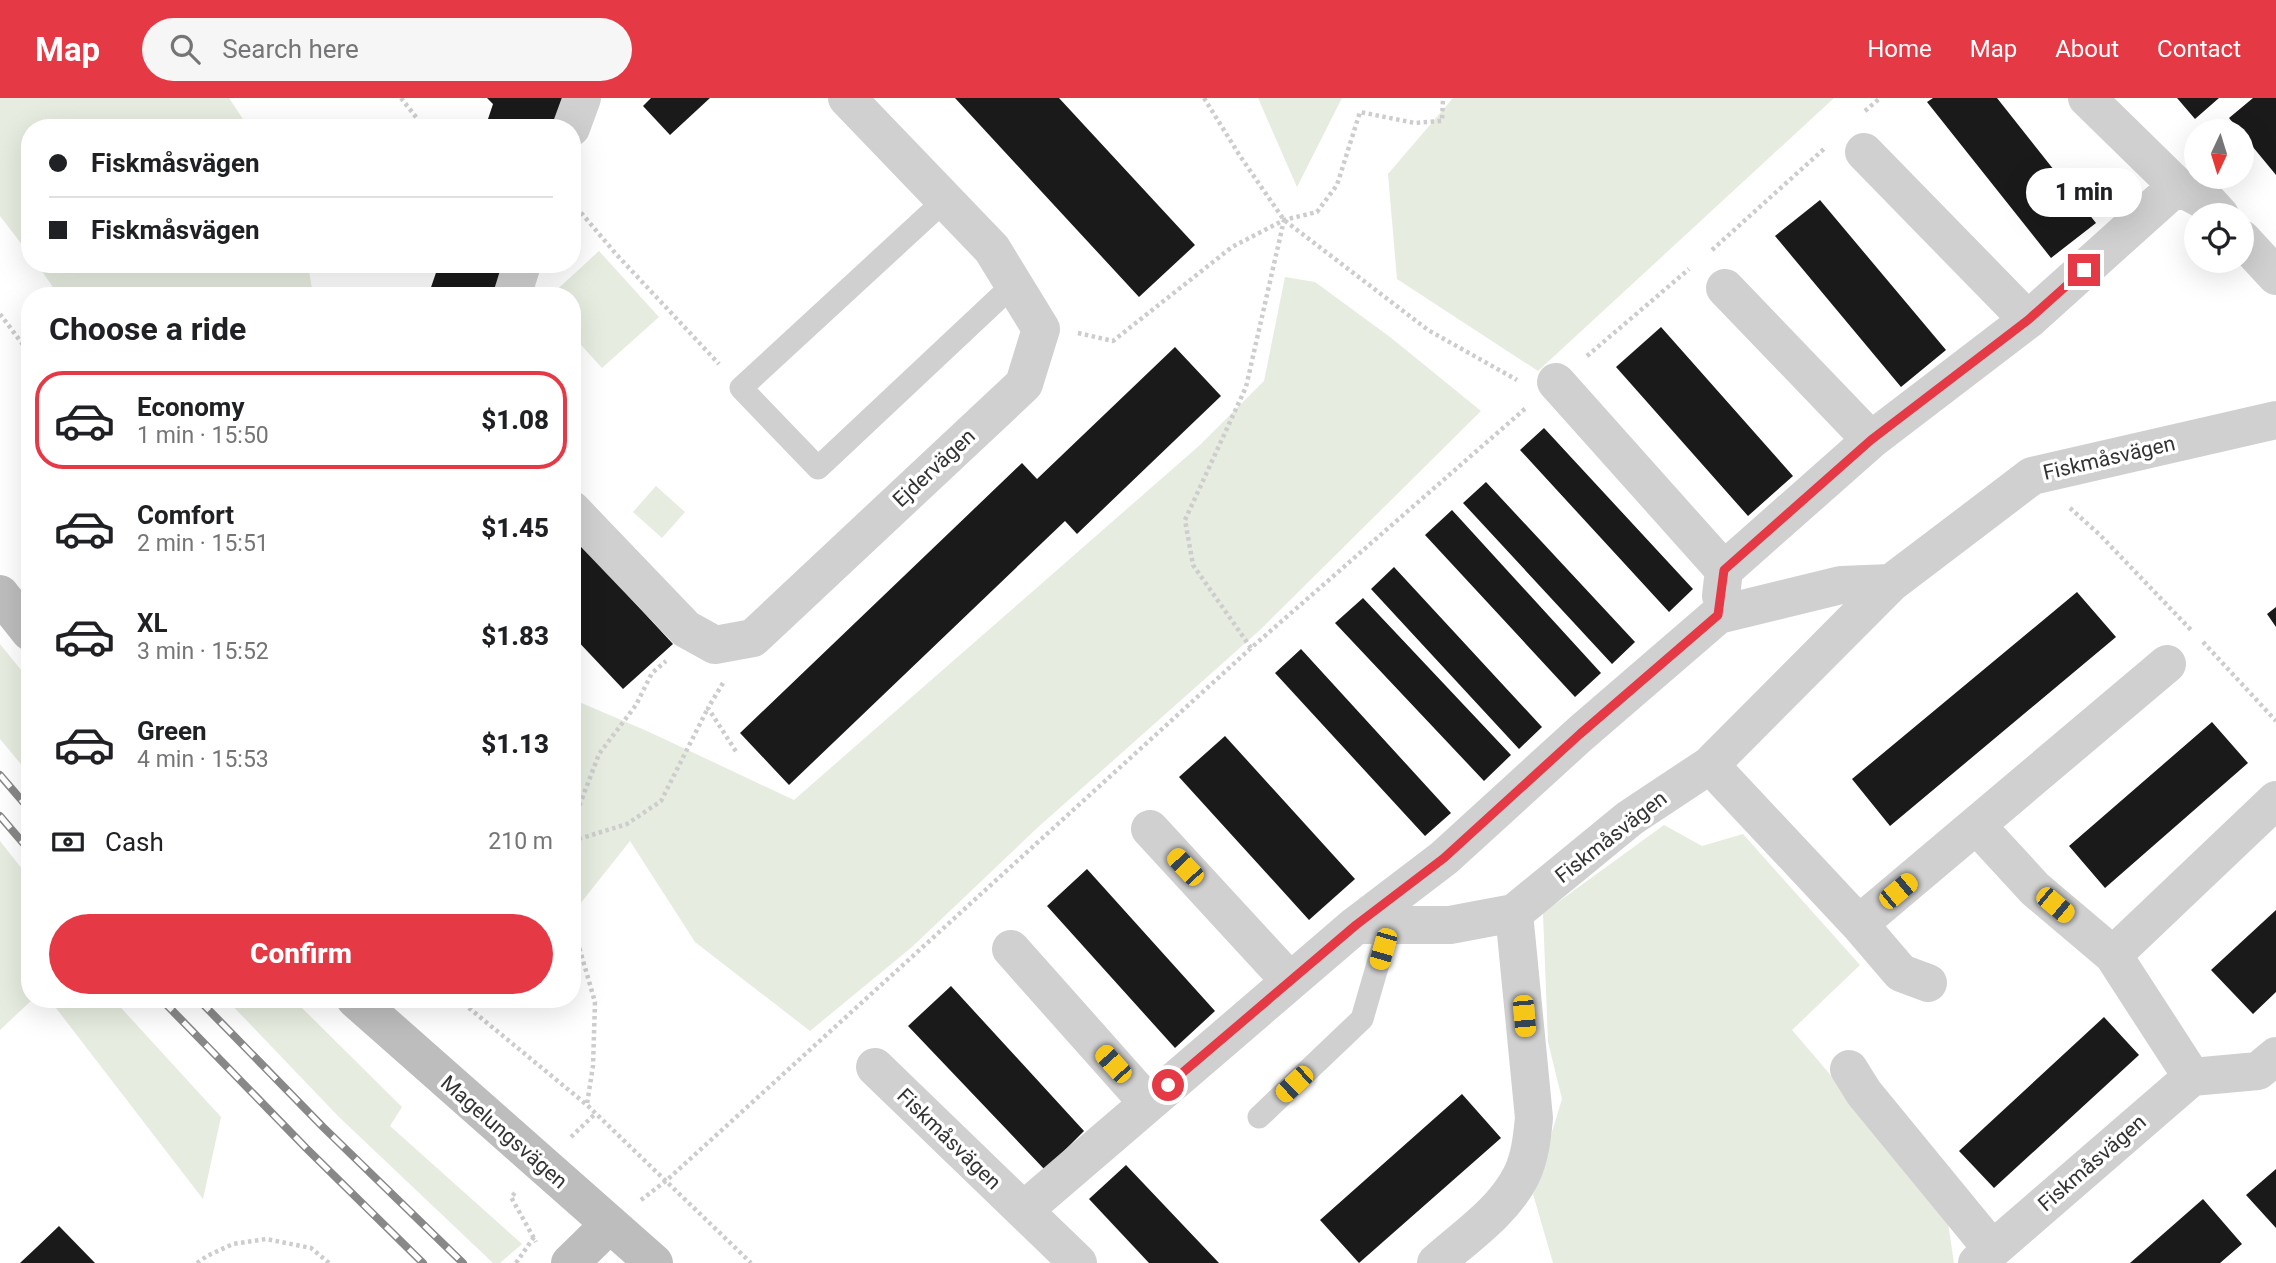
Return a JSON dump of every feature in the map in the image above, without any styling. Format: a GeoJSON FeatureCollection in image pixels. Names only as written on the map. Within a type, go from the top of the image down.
{"type":"FeatureCollection","features":[{"type":"Feature","properties":{"kind":"main road"},"geometry":{"type":"LineString","coordinates":[[0,593],[21,620]]}},
{"type":"Feature","properties":{"kind":"main road","name":"Magelungsvägen"},"geometry":{"type":"LineString","coordinates":[[365,1008],[654,1263]]}},
{"type":"Feature","properties":{"kind":"main road"},"geometry":{"type":"LineString","coordinates":[[570,1263],[610,1224]]}},
{"type":"Feature","properties":{"kind":"street"},"geometry":{"type":"LineString","coordinates":[[574,119],[582,98]]}},
{"type":"Feature","properties":{"kind":"street"},"geometry":{"type":"LineString","coordinates":[[847,98],[992,249],[1041,329]]}},
{"type":"Feature","properties":{"kind":"street"},"geometry":{"type":"LineString","coordinates":[[2087,98],[2177,186],[2209,203]]}},
{"type":"Feature","properties":{"kind":"street"},"geometry":{"type":"LineString","coordinates":[[1864,152],[2028,320]]}},
{"type":"Feature","properties":{"kind":"street"},"geometry":{"type":"LineString","coordinates":[[1718,615],[1724,570],[1871,440],[2028,320],[2177,186]]}},
{"type":"Feature","properties":{"kind":"street"},"geometry":{"type":"LineString","coordinates":[[2254,252],[2276,276]]}},
{"type":"Feature","properties":{"kind":"street"},"geometry":{"type":"LineString","coordinates":[[1725,288],[1871,440]]}},
{"type":"Feature","properties":{"kind":"street","name":"Ejdervägen"},"geometry":{"type":"LineString","coordinates":[[706,640],[753,638],[1024,384],[1041,329]]}},
{"type":"Feature","properties":{"kind":"street"},"geometry":{"type":"LineString","coordinates":[[1549,388],[1724,570]]}},
{"type":"Feature","properties":{"kind":"street","name":"Fiskmåsvägen"},"geometry":{"type":"LineString","coordinates":[[1373,925],[1450,925],[1514,913],[1630,818],[1710,765],[1891,583],[2032,476],[2276,420]]}},
{"type":"Feature","properties":{"kind":"street"},"geometry":{"type":"LineString","coordinates":[[581,519],[686,629],[706,640]]}},
{"type":"Feature","properties":{"kind":"street"},"geometry":{"type":"LineString","coordinates":[[1024,1210],[1290,981],[1373,925],[1580,734],[1718,615],[1841,585],[1891,583]]}},
{"type":"Feature","properties":{"kind":"street"},"geometry":{"type":"LineString","coordinates":[[1859,924],[2167,664]]}},
{"type":"Feature","properties":{"kind":"street"},"geometry":{"type":"LineString","coordinates":[[1710,765],[1859,924],[1901,973],[1928,984]]}},
{"type":"Feature","properties":{"kind":"street"},"geometry":{"type":"LineString","coordinates":[[2113,955],[2276,800]]}},
{"type":"Feature","properties":{"kind":"street"},"geometry":{"type":"LineString","coordinates":[[1977,827],[2035,888],[2113,955],[2192,1077],[2258,1071],[2276,1056]]}},
{"type":"Feature","properties":{"kind":"street"},"geometry":{"type":"LineString","coordinates":[[1150,829],[1290,981]]}},
{"type":"Feature","properties":{"kind":"street"},"geometry":{"type":"LineString","coordinates":[[1436,1263],[1501,1204],[1521,1177],[1532,1147],[1534,1118],[1514,913]]}},
{"type":"Feature","properties":{"kind":"street"},"geometry":{"type":"LineString","coordinates":[[1010,949],[1147,1102]]}},
{"type":"Feature","properties":{"kind":"street","name":"Fiskmåsvägen"},"geometry":{"type":"LineString","coordinates":[[874,1068],[1078,1263]]}},
{"type":"Feature","properties":{"kind":"street","name":"Fiskmåsvägen"},"geometry":{"type":"LineString","coordinates":[[1849,1069],[1984,1256],[2192,1077]]}},
{"type":"Feature","properties":{"kind":"lane"},"geometry":{"type":"LineString","coordinates":[[945,200],[741,388],[818,468],[1014,284]]}},
{"type":"Feature","properties":{"kind":"lane"},"geometry":{"type":"LineString","coordinates":[[1259,1117],[1363,1019],[1373,925]]}},
{"type":"Feature","properties":{"kind":"path"},"geometry":{"type":"LineString","coordinates":[[401,98],[418,119]]}},
{"type":"Feature","properties":{"kind":"path"},"geometry":{"type":"LineString","coordinates":[[1203,98],[1284,220],[1428,330],[1549,388]]}},
{"type":"Feature","properties":{"kind":"path"},"geometry":{"type":"LineString","coordinates":[[1041,329],[1087,334],[1113,341],[1233,247],[1284,220],[1317,212],[1337,185],[1360,111],[1415,123],[1442,121],[1443,98]]}},
{"type":"Feature","properties":{"kind":"path"},"geometry":{"type":"LineString","coordinates":[[1863,113],[1880,98]]}},
{"type":"Feature","properties":{"kind":"path"},"geometry":{"type":"LineString","coordinates":[[1712,250],[1825,147]]}},
{"type":"Feature","properties":{"kind":"path"},"geometry":{"type":"LineString","coordinates":[[581,213],[741,388]]}},
{"type":"Feature","properties":{"kind":"path"},"geometry":{"type":"LineString","coordinates":[[1251,648],[1193,565],[1185,520],[1246,387],[1284,220]]}},
{"type":"Feature","properties":{"kind":"path"},"geometry":{"type":"LineString","coordinates":[[667,1180],[1251,648],[1691,268]]}},
{"type":"Feature","properties":{"kind":"path"},"geometry":{"type":"LineString","coordinates":[[0,314],[21,342]]}},
{"type":"Feature","properties":{"kind":"path"},"geometry":{"type":"LineString","coordinates":[[581,800],[598,754],[636,705],[652,673],[706,640],[732,668],[708,708],[661,800],[627,824],[581,838]]}},
{"type":"Feature","properties":{"kind":"path"},"geometry":{"type":"LineString","coordinates":[[708,708],[737,753]]}},
{"type":"Feature","properties":{"kind":"path"},"geometry":{"type":"LineString","coordinates":[[581,954],[595,1002],[593,1066],[587,1105]]}},
{"type":"Feature","properties":{"kind":"path"},"geometry":{"type":"LineString","coordinates":[[469,1008],[587,1105],[751,1263]]}},
{"type":"Feature","properties":{"kind":"path"},"geometry":{"type":"LineString","coordinates":[[516,1263],[535,1236]]}},
{"type":"Feature","properties":{"kind":"path"},"geometry":{"type":"LineString","coordinates":[[197,1263],[233,1244],[267,1239],[311,1248],[329,1263]]}},
{"type":"Feature","properties":{"kind":"shaded area"},"geometry":{"type":"Polygon","coordinates":[[[0,98],[229,98],[243,119],[21,119],[21,243],[0,216],[0,98]]]}},
{"type":"Feature","properties":{"kind":"shaded area"},"geometry":{"type":"Polygon","coordinates":[[[1258,98],[1342,98],[1297,187],[1258,98]]]}},
{"type":"Feature","properties":{"kind":"shaded area"},"geometry":{"type":"Polygon","coordinates":[[[1453,98],[1834,98],[1538,371],[1397,279],[1388,174],[1453,98]]]}},
{"type":"Feature","properties":{"kind":"shaded area"},"geometry":{"type":"Polygon","coordinates":[[[599,251],[659,317],[602,368],[581,345],[581,287],[560,287],[575,273],[581,273],[581,268],[599,251]]]}},
{"type":"Feature","properties":{"kind":"shaded area"},"geometry":{"type":"Polygon","coordinates":[[[43,273],[309,273],[312,287],[53,287],[43,273]]]}},
{"type":"Feature","properties":{"kind":"shaded area"},"geometry":{"type":"Polygon","coordinates":[[[1285,277],[1315,282],[1390,337],[1481,411],[1260,630],[1036,829],[912,947],[810,1031],[695,942],[630,841],[581,903],[581,703],[794,800],[1200,445],[1264,381],[1285,277]]]}},
{"type":"Feature","properties":{"kind":"shaded area"},"geometry":{"type":"Polygon","coordinates":[[[656,486],[685,512],[662,538],[633,512],[656,486]]]}},
{"type":"Feature","properties":{"kind":"shaded area"},"geometry":{"type":"Polygon","coordinates":[[[0,644],[21,670],[21,764],[0,739],[0,644]]]}},
{"type":"Feature","properties":{"kind":"shaded area"},"geometry":{"type":"Polygon","coordinates":[[[1664,825],[1702,846],[1743,834],[1860,965],[1792,1030],[1948,1223],[1954,1263],[1553,1263],[1533,1194],[1562,1099],[1548,1042],[1543,913],[1664,825]]]}},
{"type":"Feature","properties":{"kind":"shaded area"},"geometry":{"type":"Polygon","coordinates":[[[0,841],[21,868],[21,1008],[23,1008],[0,1030],[0,841]]]}},
{"type":"Feature","properties":{"kind":"shaded area"},"geometry":{"type":"Polygon","coordinates":[[[56,1008],[121,1008],[221,1117],[203,1199],[56,1008]]]}},
{"type":"Feature","properties":{"kind":"shaded area"},"geometry":{"type":"Polygon","coordinates":[[[235,1008],[302,1008],[402,1107],[390,1126],[522,1244],[500,1263],[493,1263],[339,1117],[235,1008]]]}},
{"type":"Feature","properties":{"kind":"building"},"geometry":{"type":"Polygon","coordinates":[[[487,98],[567,98],[560,119],[488,119],[493,104],[487,98]]]}},
{"type":"Feature","properties":{"kind":"building"},"geometry":{"type":"Polygon","coordinates":[[[651,98],[710,98],[670,135],[643,106],[651,98]]]}},
{"type":"Feature","properties":{"kind":"building"},"geometry":{"type":"Polygon","coordinates":[[[955,98],[1059,98],[1195,245],[1139,297],[955,98]]]}},
{"type":"Feature","properties":{"kind":"building"},"geometry":{"type":"Polygon","coordinates":[[[1933,98],[1997,98],[2096,223],[2051,258],[1927,102],[1933,98]]]}},
{"type":"Feature","properties":{"kind":"building"},"geometry":{"type":"Polygon","coordinates":[[[2177,98],[2219,98],[2195,119],[2177,98]]]}},
{"type":"Feature","properties":{"kind":"building"},"geometry":{"type":"Polygon","coordinates":[[[2253,98],[2276,98],[2276,175],[2254,148],[2254,119],[2229,118],[2253,98]]]}},
{"type":"Feature","properties":{"kind":"building"},"geometry":{"type":"Polygon","coordinates":[[[1820,200],[1946,350],[1901,387],[1775,236],[1820,200]]]}},
{"type":"Feature","properties":{"kind":"building"},"geometry":{"type":"Polygon","coordinates":[[[436,273],[510,273],[506,287],[431,287],[436,273]]]}},
{"type":"Feature","properties":{"kind":"building"},"geometry":{"type":"Polygon","coordinates":[[[1661,327],[1793,476],[1748,516],[1616,367],[1661,327]]]}},
{"type":"Feature","properties":{"kind":"building"},"geometry":{"type":"Polygon","coordinates":[[[1175,347],[1221,396],[1077,534],[1065,521],[789,785],[740,733],[1022,463],[1037,479],[1175,347]]]}},
{"type":"Feature","properties":{"kind":"building"},"geometry":{"type":"Polygon","coordinates":[[[1544,428],[1693,589],[1669,612],[1520,450],[1544,428]]]}},
{"type":"Feature","properties":{"kind":"building"},"geometry":{"type":"Polygon","coordinates":[[[1486,482],[1635,642],[1612,664],[1463,503],[1486,482]]]}},
{"type":"Feature","properties":{"kind":"building"},"geometry":{"type":"Polygon","coordinates":[[[1452,510],[1601,673],[1575,697],[1425,535],[1452,510]]]}},
{"type":"Feature","properties":{"kind":"building"},"geometry":{"type":"Polygon","coordinates":[[[581,545],[673,644],[623,689],[581,645],[581,545]]]}},
{"type":"Feature","properties":{"kind":"building"},"geometry":{"type":"Polygon","coordinates":[[[1394,567],[1542,727],[1519,749],[1371,589],[1394,567]]]}},
{"type":"Feature","properties":{"kind":"building"},"geometry":{"type":"Polygon","coordinates":[[[2077,592],[2116,637],[1890,826],[1852,779],[2077,592]]]}},
{"type":"Feature","properties":{"kind":"building"},"geometry":{"type":"Polygon","coordinates":[[[1363,598],[1511,755],[1484,781],[1335,623],[1363,598]]]}},
{"type":"Feature","properties":{"kind":"building"},"geometry":{"type":"Polygon","coordinates":[[[2276,607],[2276,627],[2267,614],[2276,607]]]}},
{"type":"Feature","properties":{"kind":"building"},"geometry":{"type":"Polygon","coordinates":[[[1301,649],[1451,813],[1425,836],[1275,673],[1301,649]]]}},
{"type":"Feature","properties":{"kind":"building"},"geometry":{"type":"Polygon","coordinates":[[[2212,722],[2248,763],[2105,888],[2069,846],[2212,722]]]}},
{"type":"Feature","properties":{"kind":"building"},"geometry":{"type":"Polygon","coordinates":[[[1225,736],[1355,879],[1309,920],[1179,777],[1225,736]]]}},
{"type":"Feature","properties":{"kind":"building"},"geometry":{"type":"Polygon","coordinates":[[[1087,869],[1215,1011],[1175,1048],[1047,906],[1087,869]]]}},
{"type":"Feature","properties":{"kind":"building"},"geometry":{"type":"Polygon","coordinates":[[[2276,910],[2276,992],[2253,1014],[2211,970],[2276,910]]]}},
{"type":"Feature","properties":{"kind":"building"},"geometry":{"type":"Polygon","coordinates":[[[951,986],[1084,1131],[1045,1170],[908,1026],[951,986]]]}},
{"type":"Feature","properties":{"kind":"building"},"geometry":{"type":"Polygon","coordinates":[[[2104,1017],[2139,1055],[1994,1188],[1959,1151],[2104,1017]]]}},
{"type":"Feature","properties":{"kind":"building"},"geometry":{"type":"Polygon","coordinates":[[[1462,1094],[1501,1138],[1359,1263],[1320,1220],[1462,1094]]]}},
{"type":"Feature","properties":{"kind":"building"},"geometry":{"type":"Polygon","coordinates":[[[1126,1165],[1219,1263],[1149,1263],[1089,1199],[1126,1165]]]}},
{"type":"Feature","properties":{"kind":"building"},"geometry":{"type":"Polygon","coordinates":[[[2276,1169],[2276,1228],[2246,1195],[2276,1169]]]}},
{"type":"Feature","properties":{"kind":"building"},"geometry":{"type":"Polygon","coordinates":[[[2203,1199],[2242,1244],[2220,1263],[2130,1263],[2203,1199]]]}},
{"type":"Feature","properties":{"kind":"building"},"geometry":{"type":"Polygon","coordinates":[[[59,1226],[95,1263],[20,1263],[37,1247],[59,1226]]]}},
{"type":"Feature","properties":{"kind":"railway"},"geometry":{"type":"LineString","coordinates":[[0,775],[21,800]]}},
{"type":"Feature","properties":{"kind":"railway"},"geometry":{"type":"LineString","coordinates":[[0,816],[21,840]]}},
{"type":"Feature","properties":{"kind":"railway"},"geometry":{"type":"LineString","coordinates":[[170,1008],[423,1263]]}},
{"type":"Feature","properties":{"kind":"railway"},"geometry":{"type":"LineString","coordinates":[[207,1008],[323,1127],[463,1263]]}},
{"type":"Feature","properties":{"kind":"route"},"geometry":{"type":"LineString","coordinates":[[1168,1085],[1356,925],[1444,858],[1580,734],[1718,615],[1724,570],[1871,440],[2028,320],[2084,270]]}}]}
